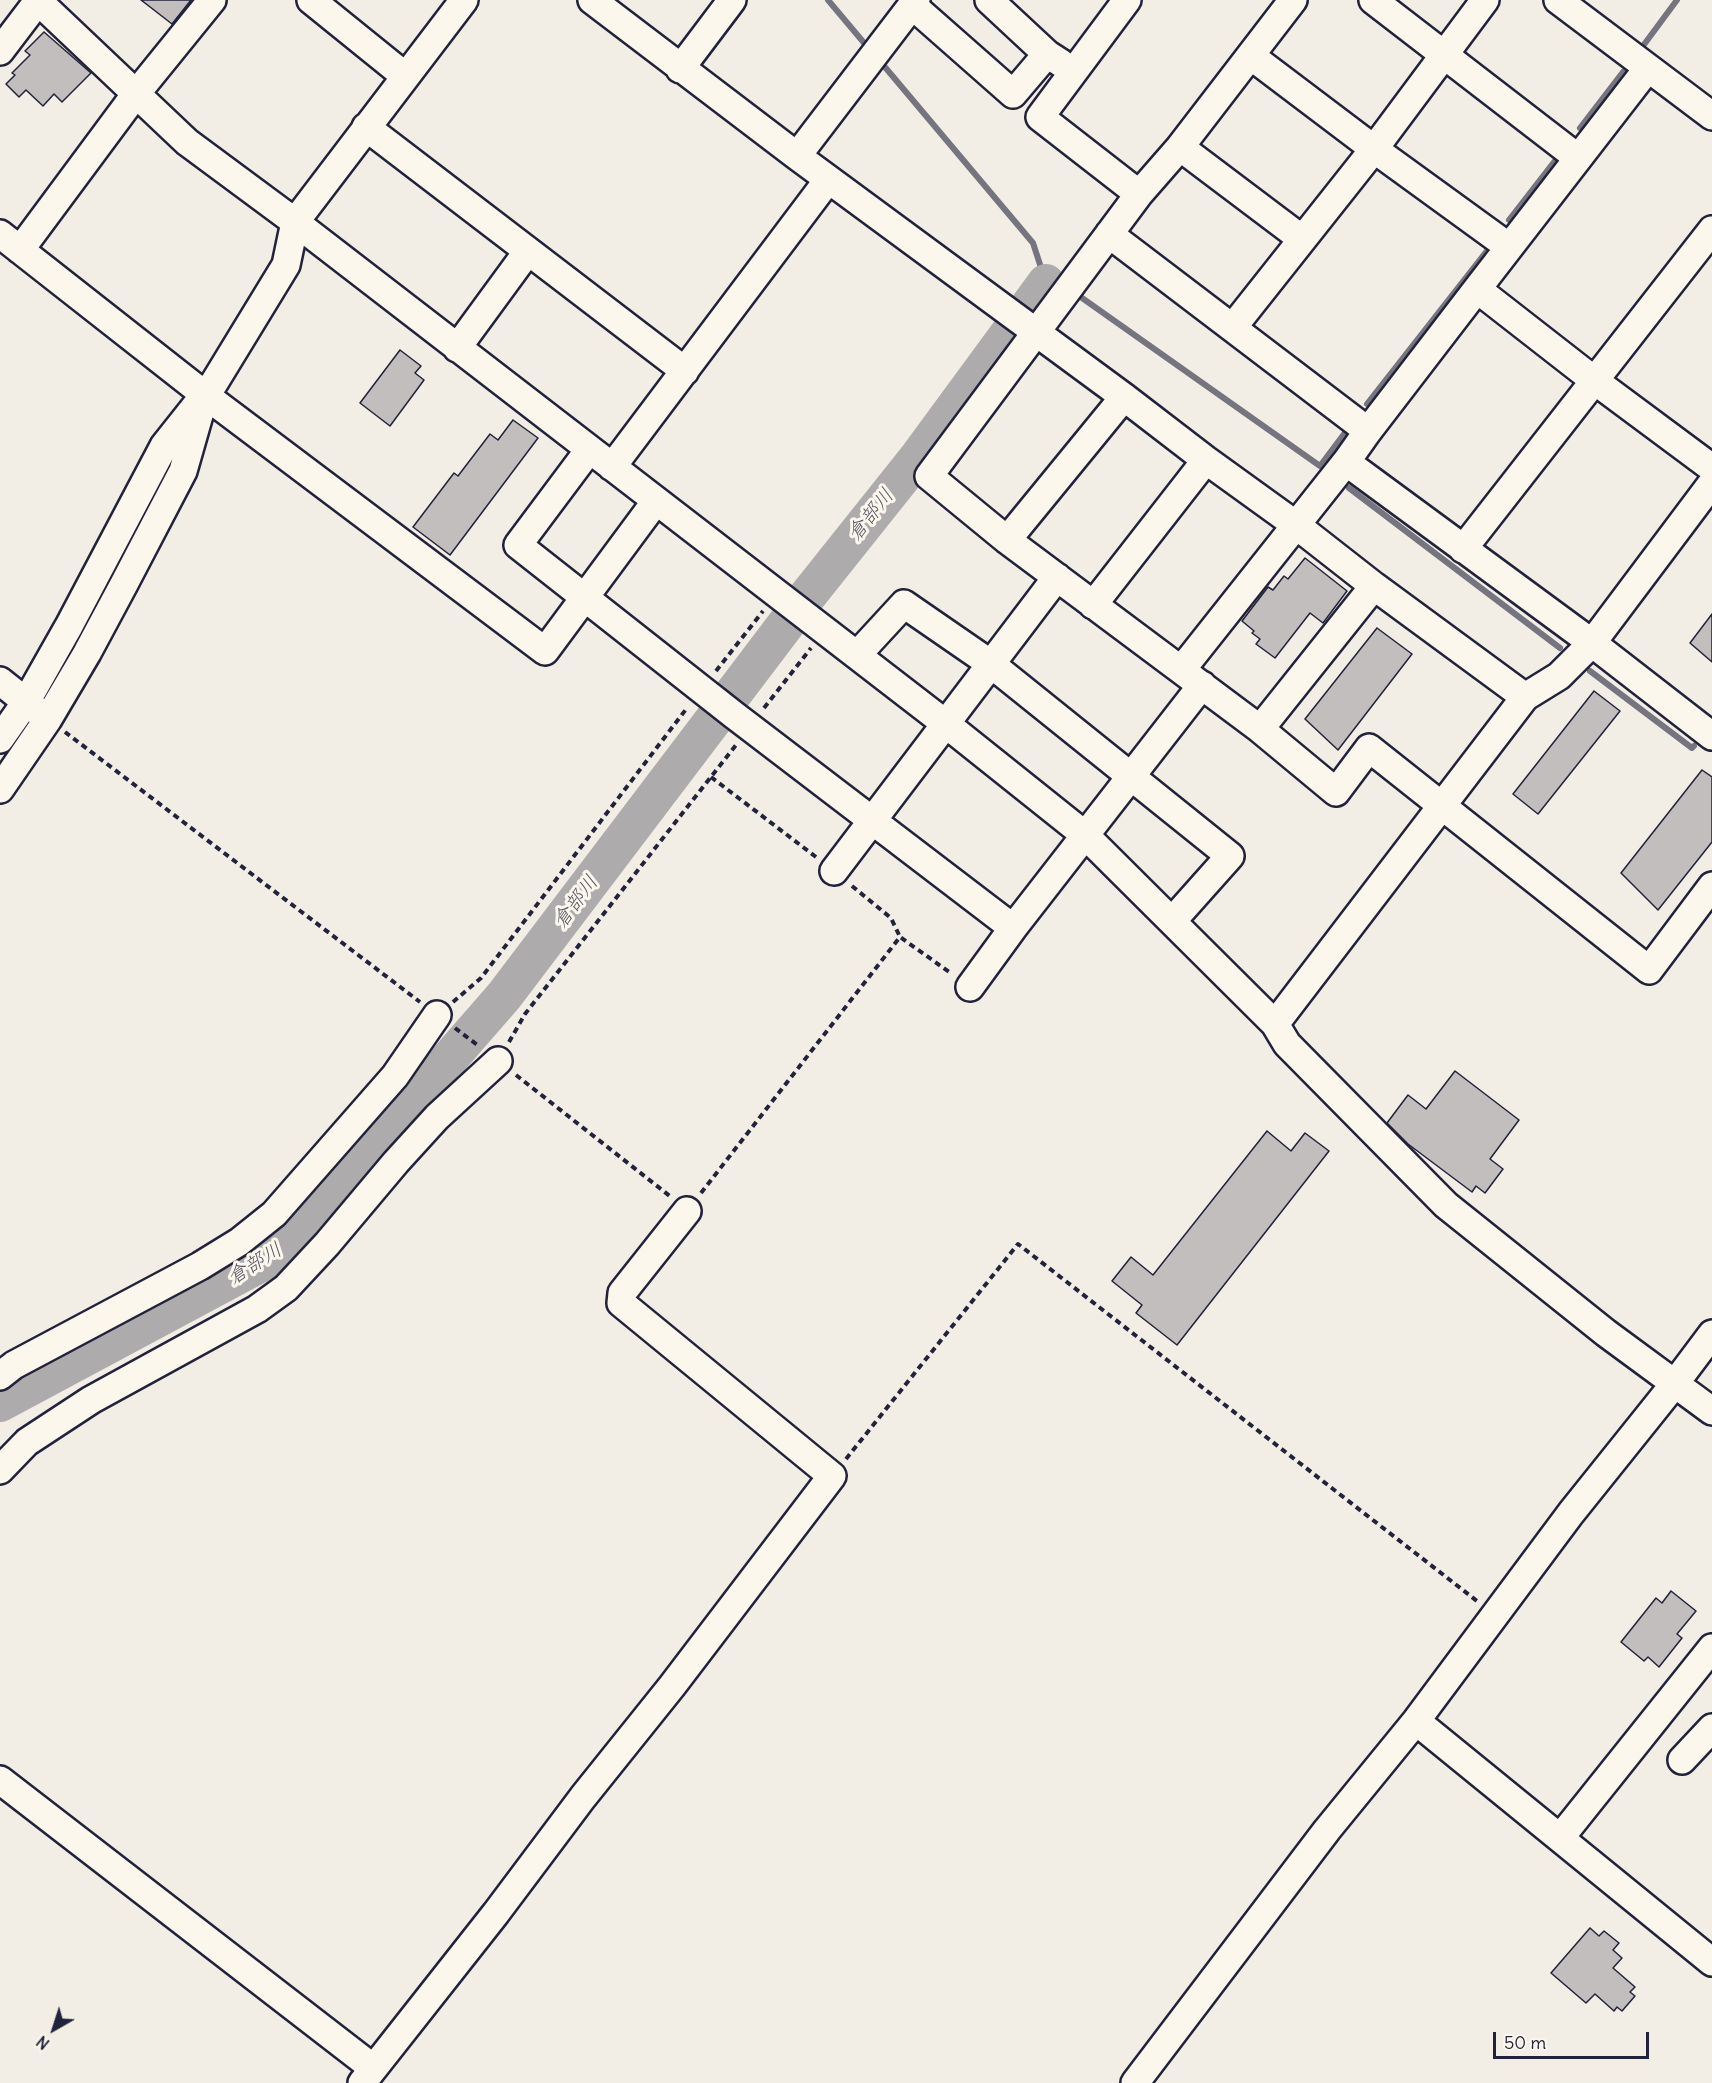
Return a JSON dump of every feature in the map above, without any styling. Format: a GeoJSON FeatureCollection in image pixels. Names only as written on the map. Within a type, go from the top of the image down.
{"type":"FeatureCollection","features":[{"type":"Feature","properties":{"kind":"street"},"geometry":{"type":"LineString","coordinates":[[212,0],[10,242],[205,395],[545,651],[656,501]]}},
{"type":"Feature","properties":{"kind":"street"},"geometry":{"type":"LineString","coordinates":[[311,0],[405,76]]}},
{"type":"Feature","properties":{"kind":"street"},"geometry":{"type":"LineString","coordinates":[[0,739],[26,702],[69,626],[164,446],[214,383],[286,265],[295,222],[464,0]]}},
{"type":"Feature","properties":{"kind":"street"},"geometry":{"type":"LineString","coordinates":[[592,0],[828,180],[1124,397],[1525,697]]}},
{"type":"Feature","properties":{"kind":"street"},"geometry":{"type":"LineString","coordinates":[[680,69],[732,0]]}},
{"type":"Feature","properties":{"kind":"street"},"geometry":{"type":"LineString","coordinates":[[989,0],[1047,54],[1074,72]]}},
{"type":"Feature","properties":{"kind":"street"},"geometry":{"type":"LineString","coordinates":[[1127,0],[1040,117],[1138,194]]}},
{"type":"Feature","properties":{"kind":"street"},"geometry":{"type":"LineString","coordinates":[[1293,0],[1180,147],[1138,194],[1070,287],[1026,326],[929,476],[1007,540],[1260,729],[1336,792],[1369,748],[1649,970],[1712,886]]}},
{"type":"Feature","properties":{"kind":"street"},"geometry":{"type":"LineString","coordinates":[[1373,0],[1578,158]]}},
{"type":"Feature","properties":{"kind":"street"},"geometry":{"type":"LineString","coordinates":[[1233,327],[1374,149],[1485,0]]}},
{"type":"Feature","properties":{"kind":"street"},"geometry":{"type":"LineString","coordinates":[[1558,0],[1712,117]]}},
{"type":"Feature","properties":{"kind":"street"},"geometry":{"type":"LineString","coordinates":[[3,42],[45,3],[135,95],[187,142],[295,222],[946,724],[1085,835],[1275,1024],[1287,1044],[1446,1205],[1606,1333],[1676,1382],[1712,1411]]}},
{"type":"Feature","properties":{"kind":"street"},"geometry":{"type":"LineString","coordinates":[[797,156],[914,3],[1013,94],[1047,54]]}},
{"type":"Feature","properties":{"kind":"street"},"geometry":{"type":"LineString","coordinates":[[1251,56],[1509,247]]}},
{"type":"Feature","properties":{"kind":"street"},"geometry":{"type":"LineString","coordinates":[[970,987],[1131,777],[1192,677],[1296,525],[1648,68]]}},
{"type":"Feature","properties":{"kind":"street"},"geometry":{"type":"LineString","coordinates":[[366,127],[685,371]]}},
{"type":"Feature","properties":{"kind":"street"},"geometry":{"type":"LineString","coordinates":[[1180,147],[1302,239]]}},
{"type":"Feature","properties":{"kind":"street"},"geometry":{"type":"LineString","coordinates":[[612,468],[828,180]]}},
{"type":"Feature","properties":{"kind":"street"},"geometry":{"type":"LineString","coordinates":[[1463,549],[1712,230]]}},
{"type":"Feature","properties":{"kind":"street"},"geometry":{"type":"LineString","coordinates":[[1109,234],[1368,430]]}},
{"type":"Feature","properties":{"kind":"street"},"geometry":{"type":"LineString","coordinates":[[457,348],[528,251]]}},
{"type":"Feature","properties":{"kind":"street"},"geometry":{"type":"LineString","coordinates":[[1477,289],[1712,468]]}},
{"type":"Feature","properties":{"kind":"street"},"geometry":{"type":"LineString","coordinates":[[0,789],[48,720],[87,653],[183,471],[205,395]]}},
{"type":"Feature","properties":{"kind":"street"},"geometry":{"type":"LineString","coordinates":[[1007,540],[1124,397]]}},
{"type":"Feature","properties":{"kind":"street"},"geometry":{"type":"LineString","coordinates":[[589,450],[518,545],[725,709],[1013,928]]}},
{"type":"Feature","properties":{"kind":"street"},"geometry":{"type":"LineString","coordinates":[[1093,605],[1206,460]]}},
{"type":"Feature","properties":{"kind":"street"},"geometry":{"type":"LineString","coordinates":[[1346,462],[1592,643],[1712,736]]}},
{"type":"Feature","properties":{"kind":"street"},"geometry":{"type":"LineString","coordinates":[[1275,1024],[1525,697],[1559,676],[1592,643],[1712,483]]}},
{"type":"Feature","properties":{"kind":"street"},"geometry":{"type":"LineString","coordinates":[[834,871],[1057,577]]}},
{"type":"Feature","properties":{"kind":"street"},"geometry":{"type":"LineString","coordinates":[[1260,729],[1374,586]]}},
{"type":"Feature","properties":{"kind":"street"},"geometry":{"type":"LineString","coordinates":[[856,655],[904,604],[991,664],[1230,855],[1173,920]]}},
{"type":"Feature","properties":{"kind":"street"},"geometry":{"type":"LineString","coordinates":[[0,681],[48,720]]}},
{"type":"Feature","properties":{"kind":"street"},"geometry":{"type":"LineString","coordinates":[[0,1376],[14,1365],[200,1266],[239,1242],[274,1214],[395,1076],[441,1018]]}},
{"type":"Feature","properties":{"kind":"street"},"geometry":{"type":"LineString","coordinates":[[0,1470],[27,1442],[91,1400],[257,1309],[286,1288],[492,1056]]}},
{"type":"Feature","properties":{"kind":"street"},"geometry":{"type":"LineString","coordinates":[[0,1780],[368,2075],[672,1686],[832,1476],[621,1303],[621,1293],[687,1210]]}},
{"type":"Feature","properties":{"kind":"street"},"geometry":{"type":"LineString","coordinates":[[1135,2083],[1327,1830],[1416,1721],[1571,1513],[1712,1334]]}},
{"type":"Feature","properties":{"kind":"street"},"geometry":{"type":"LineString","coordinates":[[1560,1838],[1712,1648]]}},
{"type":"Feature","properties":{"kind":"street"},"geometry":{"type":"LineString","coordinates":[[1416,1721],[1560,1838],[1708,1949]]}},
{"type":"Feature","properties":{"kind":"street"},"geometry":{"type":"LineString","coordinates":[[1682,1760],[1712,1728]]}},
{"type":"Feature","properties":{"kind":"path"},"geometry":{"type":"LineString","coordinates":[[441,1018],[481,978],[725,709],[799,612]]}},
{"type":"Feature","properties":{"kind":"path"},"geometry":{"type":"LineString","coordinates":[[492,1056],[711,777],[725,709],[799,612]]}},
{"type":"Feature","properties":{"kind":"path"},"geometry":{"type":"LineString","coordinates":[[48,720],[492,1056],[687,1210],[900,937]]}},
{"type":"Feature","properties":{"kind":"path"},"geometry":{"type":"LineString","coordinates":[[711,777],[834,871],[891,918],[900,937],[970,987]]}},
{"type":"Feature","properties":{"kind":"path"},"geometry":{"type":"LineString","coordinates":[[832,1476],[1018,1244],[1487,1609],[1493,1617]]}},
{"type":"Feature","properties":{"kind":"building"},"geometry":{"type":"Polygon","coordinates":[[[141,0],[191,0],[172,24],[141,0]]]}},
{"type":"Feature","properties":{"kind":"building"},"geometry":{"type":"Polygon","coordinates":[[[44,32],[91,73],[62,102],[54,94],[43,106],[26,90],[19,97],[6,84],[15,75],[12,73],[30,55],[25,51],[44,32]]]}},
{"type":"Feature","properties":{"kind":"building"},"geometry":{"type":"Polygon","coordinates":[[[400,350],[421,366],[415,373],[424,380],[390,426],[360,403],[400,350]]]}},
{"type":"Feature","properties":{"kind":"building"},"geometry":{"type":"Polygon","coordinates":[[[513,420],[538,438],[450,555],[413,527],[454,473],[458,476],[490,434],[498,440],[513,420]]]}},
{"type":"Feature","properties":{"kind":"building"},"geometry":{"type":"Polygon","coordinates":[[[1305,558],[1347,591],[1323,623],[1310,613],[1275,658],[1256,644],[1260,639],[1242,621],[1268,587],[1273,590],[1284,576],[1288,579],[1305,558]]]}},
{"type":"Feature","properties":{"kind":"building"},"geometry":{"type":"Polygon","coordinates":[[[1712,614],[1712,662],[1690,643],[1712,614]]]}},
{"type":"Feature","properties":{"kind":"building"},"geometry":{"type":"Polygon","coordinates":[[[1377,628],[1412,654],[1338,750],[1305,719],[1377,628]]]}},
{"type":"Feature","properties":{"kind":"building"},"geometry":{"type":"Polygon","coordinates":[[[1594,691],[1620,711],[1538,814],[1513,794],[1594,691]]]}},
{"type":"Feature","properties":{"kind":"building"},"geometry":{"type":"Polygon","coordinates":[[[1702,770],[1712,777],[1712,842],[1658,910],[1621,873],[1702,770]]]}},
{"type":"Feature","properties":{"kind":"building"},"geometry":{"type":"Polygon","coordinates":[[[1455,1071],[1519,1120],[1490,1159],[1503,1169],[1485,1193],[1476,1186],[1472,1192],[1408,1144],[1387,1123],[1408,1095],[1426,1109],[1455,1071]]]}},
{"type":"Feature","properties":{"kind":"building"},"geometry":{"type":"Polygon","coordinates":[[[1267,1131],[1291,1151],[1305,1133],[1329,1151],[1177,1345],[1136,1313],[1142,1305],[1112,1281],[1131,1257],[1153,1275],[1267,1131]]]}},
{"type":"Feature","properties":{"kind":"building"},"geometry":{"type":"Polygon","coordinates":[[[1671,1591],[1696,1611],[1677,1634],[1682,1638],[1659,1667],[1648,1657],[1644,1661],[1621,1642],[1656,1598],[1662,1603],[1671,1591]]]}},
{"type":"Feature","properties":{"kind":"building"},"geometry":{"type":"Polygon","coordinates":[[[1590,1928],[1599,1936],[1604,1931],[1619,1943],[1613,1950],[1622,1958],[1613,1968],[1635,1987],[1630,1992],[1635,1996],[1622,2011],[1617,2007],[1614,2011],[1595,1994],[1586,2003],[1551,1973],[1590,1928]]]}},
{"type":"Feature","properties":{"kind":"waterway"},"geometry":{"type":"LineString","coordinates":[[828,0],[870,50]]}},
{"type":"Feature","properties":{"kind":"waterway"},"geometry":{"type":"LineString","coordinates":[[1640,50],[1677,0]]}},
{"type":"Feature","properties":{"kind":"waterway"},"geometry":{"type":"LineString","coordinates":[[879,60],[1033,243],[1046,283],[1060,288]]}},
{"type":"Feature","properties":{"kind":"waterway"},"geometry":{"type":"LineString","coordinates":[[1580,128],[1623,72]]}},
{"type":"Feature","properties":{"kind":"waterway"},"geometry":{"type":"LineString","coordinates":[[1509,220],[1554,162]]}},
{"type":"Feature","properties":{"kind":"waterway"},"geometry":{"type":"LineString","coordinates":[[1367,404],[1486,252]]}},
{"type":"Feature","properties":{"kind":"waterway","name":"倉部川"},"geometry":{"type":"LineString","coordinates":[[0,1403],[280,1253],[504,996],[805,599],[919,456],[1046,283]]}},
{"type":"Feature","properties":{"kind":"waterway"},"geometry":{"type":"LineString","coordinates":[[1075,293],[1320,466],[1344,434]]}},
{"type":"Feature","properties":{"kind":"waterway"},"geometry":{"type":"LineString","coordinates":[[1349,488],[1560,648]]}},
{"type":"Feature","properties":{"kind":"waterway"},"geometry":{"type":"LineString","coordinates":[[1590,671],[1692,748],[1694,746]]}}]}
